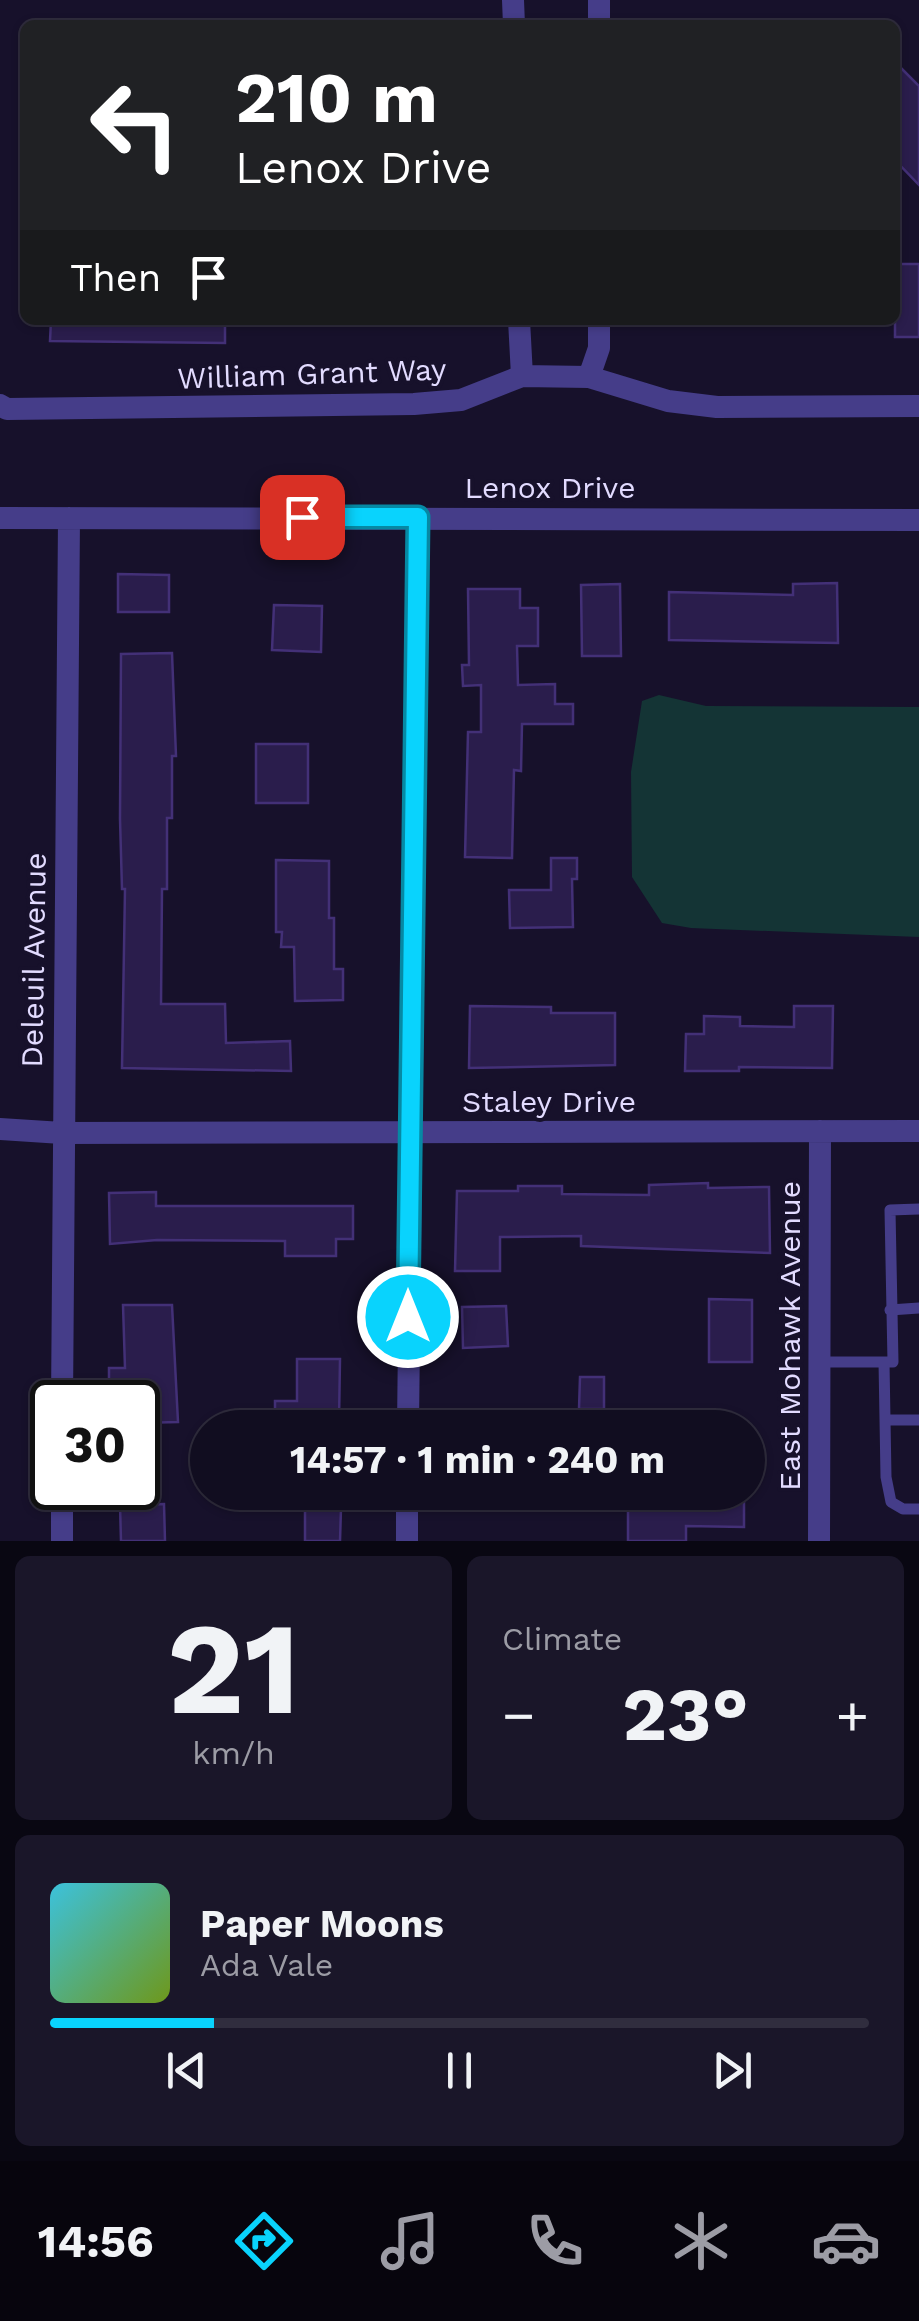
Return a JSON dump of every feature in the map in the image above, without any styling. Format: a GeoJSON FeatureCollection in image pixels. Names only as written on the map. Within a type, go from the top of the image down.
{"type":"FeatureCollection","features":[{"type":"Feature","properties":{"kind":"street"},"geometry":{"type":"LineString","coordinates":[[519,325],[522,376]]}},
{"type":"Feature","properties":{"kind":"street"},"geometry":{"type":"LineString","coordinates":[[590,377],[598,348],[598,325]]}},
{"type":"Feature","properties":{"kind":"street","name":"William Grant Way"},"geometry":{"type":"LineString","coordinates":[[0,405],[7,409],[72,411],[414,404],[461,400],[522,376],[590,377],[668,401],[717,407],[919,406]]}},
{"type":"Feature","properties":{"kind":"street"},"geometry":{"type":"LineString","coordinates":[[408,1410],[418,517]]}},
{"type":"Feature","properties":{"kind":"street","name":"Lenox Drive"},"geometry":{"type":"LineString","coordinates":[[0,518],[919,520]]}},
{"type":"Feature","properties":{"kind":"street","name":"Deleuil Avenue"},"geometry":{"type":"LineString","coordinates":[[62,1380],[70,518]]}},
{"type":"Feature","properties":{"kind":"street","name":"Staley Drive"},"geometry":{"type":"LineString","coordinates":[[0,1129],[62,1133],[919,1131]]}},
{"type":"Feature","properties":{"kind":"street","name":"East Mohawk Avenue"},"geometry":{"type":"LineString","coordinates":[[819,1541],[820,1131]]}},
{"type":"Feature","properties":{"kind":"street"},"geometry":{"type":"LineString","coordinates":[[62,1510],[62,1541]]}},
{"type":"Feature","properties":{"kind":"street"},"geometry":{"type":"LineString","coordinates":[[407,1510],[407,1541]]}},
{"type":"Feature","properties":{"kind":"lane"},"geometry":{"type":"LineString","coordinates":[[820,1362],[893,1362],[890,1210],[919,1209]]}},
{"type":"Feature","properties":{"kind":"lane"},"geometry":{"type":"LineString","coordinates":[[890,1310],[919,1308]]}},
{"type":"Feature","properties":{"kind":"lane"},"geometry":{"type":"LineString","coordinates":[[884,1362],[886,1478],[891,1502],[903,1509],[919,1510]]}},
{"type":"Feature","properties":{"kind":"lane"},"geometry":{"type":"LineString","coordinates":[[886,1420],[919,1420]]}},
{"type":"Feature","properties":{"kind":"green space"},"geometry":{"type":"Polygon","coordinates":[[[659,695],[706,706],[919,707],[919,937],[691,928],[662,923],[632,877],[631,772],[642,701],[659,695]]]}},
{"type":"Feature","properties":{"kind":"building"},"geometry":{"type":"Polygon","coordinates":[[[900,67],[919,86],[919,185],[900,165],[900,67]]]}},
{"type":"Feature","properties":{"kind":"building"},"geometry":{"type":"Polygon","coordinates":[[[900,264],[919,264],[919,337],[895,337],[895,325],[900,325],[900,264]]]}},
{"type":"Feature","properties":{"kind":"building"},"geometry":{"type":"Polygon","coordinates":[[[51,325],[225,325],[225,343],[50,341],[51,325]]]}},
{"type":"Feature","properties":{"kind":"building"},"geometry":{"type":"Polygon","coordinates":[[[118,574],[169,575],[169,612],[118,612],[118,574]]]}},
{"type":"Feature","properties":{"kind":"building"},"geometry":{"type":"Polygon","coordinates":[[[837,583],[838,643],[669,640],[669,592],[793,595],[793,584],[837,583]]]}},
{"type":"Feature","properties":{"kind":"building"},"geometry":{"type":"Polygon","coordinates":[[[620,584],[621,656],[582,656],[581,585],[620,584]]]}},
{"type":"Feature","properties":{"kind":"building"},"geometry":{"type":"Polygon","coordinates":[[[468,589],[520,589],[520,608],[538,608],[538,646],[517,646],[518,685],[555,684],[555,704],[573,704],[573,724],[522,724],[521,771],[514,770],[512,858],[465,857],[468,732],[481,732],[481,685],[463,686],[462,665],[469,665],[468,589]]]}},
{"type":"Feature","properties":{"kind":"building"},"geometry":{"type":"Polygon","coordinates":[[[274,605],[322,606],[321,652],[272,650],[274,605]]]}},
{"type":"Feature","properties":{"kind":"building"},"geometry":{"type":"Polygon","coordinates":[[[172,653],[176,756],[172,756],[172,818],[167,818],[167,889],[162,889],[161,1004],[225,1004],[226,1043],[290,1041],[291,1071],[122,1068],[125,889],[120,819],[121,654],[172,653]]]}},
{"type":"Feature","properties":{"kind":"building"},"geometry":{"type":"Polygon","coordinates":[[[256,744],[308,744],[308,803],[256,803],[256,744]]]}},
{"type":"Feature","properties":{"kind":"building"},"geometry":{"type":"Polygon","coordinates":[[[551,858],[577,858],[577,879],[572,879],[573,927],[510,928],[509,890],[551,890],[551,858]]]}},
{"type":"Feature","properties":{"kind":"building"},"geometry":{"type":"Polygon","coordinates":[[[276,860],[329,861],[334,969],[343,969],[343,1000],[295,1001],[294,947],[281,947],[282,932],[276,932],[276,860]]]}},
{"type":"Feature","properties":{"kind":"building"},"geometry":{"type":"Polygon","coordinates":[[[470,1006],[551,1007],[551,1013],[615,1013],[615,1065],[469,1068],[470,1006]]]}},
{"type":"Feature","properties":{"kind":"building"},"geometry":{"type":"Polygon","coordinates":[[[794,1006],[833,1006],[832,1068],[685,1071],[686,1034],[704,1034],[704,1016],[740,1017],[740,1026],[794,1027],[794,1006]]]}},
{"type":"Feature","properties":{"kind":"building"},"geometry":{"type":"Polygon","coordinates":[[[708,1183],[708,1188],[769,1187],[770,1253],[581,1246],[581,1236],[500,1237],[500,1271],[455,1271],[457,1191],[562,1186],[562,1194],[649,1195],[649,1185],[708,1183]]]}},
{"type":"Feature","properties":{"kind":"building"},"geometry":{"type":"Polygon","coordinates":[[[156,1192],[156,1206],[353,1206],[353,1239],[336,1239],[336,1256],[285,1256],[285,1241],[157,1240],[110,1244],[109,1193],[156,1192]]]}},
{"type":"Feature","properties":{"kind":"building"},"geometry":{"type":"Polygon","coordinates":[[[709,1299],[752,1300],[752,1362],[709,1362],[709,1299]]]}},
{"type":"Feature","properties":{"kind":"building"},"geometry":{"type":"Polygon","coordinates":[[[123,1305],[172,1305],[178,1422],[160,1422],[160,1380],[109,1380],[109,1368],[125,1368],[123,1305]]]}},
{"type":"Feature","properties":{"kind":"building"},"geometry":{"type":"Polygon","coordinates":[[[506,1306],[508,1346],[463,1348],[462,1307],[506,1306]]]}},
{"type":"Feature","properties":{"kind":"building"},"geometry":{"type":"Polygon","coordinates":[[[297,1359],[340,1359],[339,1410],[275,1410],[275,1401],[297,1401],[297,1359]]]}},
{"type":"Feature","properties":{"kind":"building"},"geometry":{"type":"Polygon","coordinates":[[[580,1377],[604,1377],[604,1409],[579,1409],[580,1377]]]}},
{"type":"Feature","properties":{"kind":"building"},"geometry":{"type":"Polygon","coordinates":[[[160,1504],[164,1504],[165,1541],[121,1541],[120,1510],[160,1510],[160,1504]]]}},
{"type":"Feature","properties":{"kind":"building"},"geometry":{"type":"Polygon","coordinates":[[[305,1510],[341,1510],[340,1541],[305,1541],[305,1510]]]}},
{"type":"Feature","properties":{"kind":"building"},"geometry":{"type":"Polygon","coordinates":[[[628,1510],[744,1510],[744,1527],[686,1526],[686,1541],[628,1541],[628,1510]]]}},
{"type":"Feature","properties":{"kind":"route"},"geometry":{"type":"LineString","coordinates":[[302,517],[418,517],[408,1317]]}}]}
